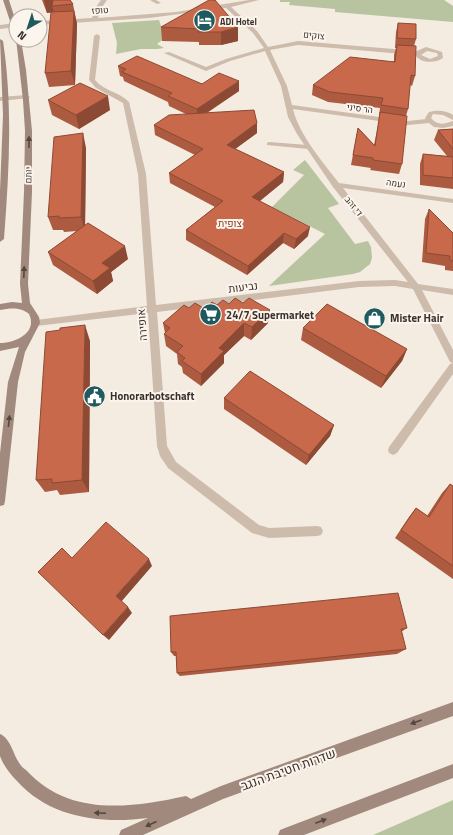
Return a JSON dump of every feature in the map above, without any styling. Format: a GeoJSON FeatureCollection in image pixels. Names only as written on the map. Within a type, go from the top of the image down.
{"type":"FeatureCollection","features":[{"type":"Feature","properties":{"kind":"main road"},"geometry":{"type":"LineString","coordinates":[[0,45],[6,156],[0,239]]}},
{"type":"Feature","properties":{"kind":"main road","name":"יותם"},"geometry":{"type":"LineString","coordinates":[[19,48],[26,98],[28,154],[24,284],[26,304],[35,316],[36,323]]}},
{"type":"Feature","properties":{"kind":"main road"},"geometry":{"type":"LineString","coordinates":[[0,307],[16,305],[30,309]]}},
{"type":"Feature","properties":{"kind":"main road"},"geometry":{"type":"LineString","coordinates":[[0,501],[14,378],[21,351],[36,323]]}},
{"type":"Feature","properties":{"kind":"main road"},"geometry":{"type":"LineString","coordinates":[[0,347],[16,345],[30,336]]}},
{"type":"Feature","properties":{"kind":"main road","name":"שדרות חטיבת הנגב"},"geometry":{"type":"LineString","coordinates":[[126,835],[221,793],[453,709]]}},
{"type":"Feature","properties":{"kind":"main road"},"geometry":{"type":"LineString","coordinates":[[0,740],[5,753],[26,782],[54,802],[88,812],[128,814],[172,807],[221,793]]}},
{"type":"Feature","properties":{"kind":"main road"},"geometry":{"type":"LineString","coordinates":[[285,835],[453,771]]}},
{"type":"Feature","properties":{"kind":"street"},"geometry":{"type":"LineString","coordinates":[[95,19],[97,10],[104,0]]}},
{"type":"Feature","properties":{"kind":"street","name":"טופז"},"geometry":{"type":"LineString","coordinates":[[48,22],[186,12],[256,0]]}},
{"type":"Feature","properties":{"kind":"street"},"geometry":{"type":"LineString","coordinates":[[227,6],[256,32],[266,49]]}},
{"type":"Feature","properties":{"kind":"street","name":"אופירה"},"geometry":{"type":"LineString","coordinates":[[97,36],[92,80],[98,86],[126,102],[142,174],[162,446],[167,460],[256,529],[269,533],[317,531]]}},
{"type":"Feature","properties":{"kind":"street","name":"צוקים"},"geometry":{"type":"LineString","coordinates":[[167,53],[206,70],[228,60],[266,49],[298,43],[418,53]]}},
{"type":"Feature","properties":{"kind":"street","name":"די זהב"},"geometry":{"type":"LineString","coordinates":[[266,49],[284,86],[295,125],[308,147],[415,285],[453,359]]}},
{"type":"Feature","properties":{"kind":"street","name":"הר סיני"},"geometry":{"type":"LineString","coordinates":[[289,107],[408,123],[429,121]]}},
{"type":"Feature","properties":{"kind":"street"},"geometry":{"type":"LineString","coordinates":[[453,118],[445,113],[435,112],[428,116],[429,121],[435,125],[449,126],[453,123]]}},
{"type":"Feature","properties":{"kind":"street","name":"נעמה"},"geometry":{"type":"LineString","coordinates":[[336,185],[453,201]]}},
{"type":"Feature","properties":{"kind":"street","name":"נביעות"},"geometry":{"type":"LineString","coordinates":[[36,323],[359,284],[395,283],[453,292]]}},
{"type":"Feature","properties":{"kind":"street"},"geometry":{"type":"LineString","coordinates":[[393,450],[453,367]]}},
{"type":"Feature","properties":{"kind":"lane"},"geometry":{"type":"LineString","coordinates":[[152,0],[159,3]]}},
{"type":"Feature","properties":{"kind":"lane"},"geometry":{"type":"LineString","coordinates":[[3,99],[26,98]]}},
{"type":"Feature","properties":{"kind":"lane"},"geometry":{"type":"LineString","coordinates":[[269,144],[308,147]]}},
{"type":"Feature","properties":{"kind":"green space"},"geometry":{"type":"Polygon","coordinates":[[[280,0],[444,0],[453,6],[453,22],[335,12],[335,9],[289,5],[290,2],[280,2],[280,0]]]}},
{"type":"Feature","properties":{"kind":"green space"},"geometry":{"type":"Polygon","coordinates":[[[159,20],[165,38],[157,44],[164,48],[141,49],[116,54],[117,43],[112,23],[159,20]]]}},
{"type":"Feature","properties":{"kind":"green space"},"geometry":{"type":"Polygon","coordinates":[[[305,160],[339,204],[328,208],[355,244],[368,241],[371,247],[372,258],[370,264],[360,272],[353,274],[269,286],[325,234],[272,207],[304,175],[293,170],[305,160]]]}},
{"type":"Feature","properties":{"kind":"green space"},"geometry":{"type":"Polygon","coordinates":[[[453,800],[453,835],[373,835],[453,800]]]}},
{"type":"Feature","properties":{"kind":"building"},"geometry":{"type":"Polygon","coordinates":[[[53,0],[70,0],[73,4],[52,6],[53,0]]]}},
{"type":"Feature","properties":{"kind":"building"},"geometry":{"type":"Polygon","coordinates":[[[209,0],[215,0],[238,27],[221,32],[198,32],[199,29],[161,27],[209,0]]]}},
{"type":"Feature","properties":{"kind":"building"},"geometry":{"type":"Polygon","coordinates":[[[74,11],[71,71],[45,73],[51,12],[74,11]]]}},
{"type":"Feature","properties":{"kind":"building"},"geometry":{"type":"Polygon","coordinates":[[[398,23],[416,24],[416,39],[397,38],[398,23]]]}},
{"type":"Feature","properties":{"kind":"building"},"geometry":{"type":"Polygon","coordinates":[[[397,45],[416,46],[415,76],[411,75],[408,109],[381,105],[383,98],[330,92],[313,85],[350,57],[395,62],[397,45]]]}},
{"type":"Feature","properties":{"kind":"building"},"geometry":{"type":"Polygon","coordinates":[[[137,56],[202,84],[219,73],[239,81],[197,109],[168,96],[172,93],[122,72],[126,69],[118,66],[137,56]]]}},
{"type":"Feature","properties":{"kind":"building"},"geometry":{"type":"Polygon","coordinates":[[[80,83],[108,96],[76,115],[48,100],[80,83]]]}},
{"type":"Feature","properties":{"kind":"building"},"geometry":{"type":"Polygon","coordinates":[[[254,110],[257,123],[227,145],[284,172],[252,197],[310,227],[296,239],[284,233],[248,266],[186,230],[223,201],[169,173],[203,149],[154,125],[169,115],[254,110]]]}},
{"type":"Feature","properties":{"kind":"building"},"geometry":{"type":"Polygon","coordinates":[[[380,112],[407,116],[402,164],[373,160],[373,158],[353,155],[358,128],[375,146],[380,112]]]}},
{"type":"Feature","properties":{"kind":"building"},"geometry":{"type":"Polygon","coordinates":[[[453,129],[453,149],[438,130],[453,129]]]}},
{"type":"Feature","properties":{"kind":"building"},"geometry":{"type":"Polygon","coordinates":[[[83,133],[81,217],[48,217],[54,137],[83,133]]]}},
{"type":"Feature","properties":{"kind":"building"},"geometry":{"type":"Polygon","coordinates":[[[423,154],[453,157],[453,178],[423,175],[423,154]]]}},
{"type":"Feature","properties":{"kind":"building"},"geometry":{"type":"Polygon","coordinates":[[[429,209],[453,233],[453,261],[450,260],[450,256],[426,253],[429,209]]]}},
{"type":"Feature","properties":{"kind":"building"},"geometry":{"type":"Polygon","coordinates":[[[88,223],[125,246],[102,263],[110,268],[93,281],[48,252],[88,223]]]}},
{"type":"Feature","properties":{"kind":"building"},"geometry":{"type":"Polygon","coordinates":[[[235,298],[243,303],[249,298],[270,310],[252,327],[244,323],[219,348],[224,351],[201,374],[182,361],[185,358],[177,352],[183,346],[164,334],[170,328],[163,323],[184,305],[189,308],[195,303],[205,309],[212,302],[217,305],[223,300],[229,304],[235,298]]]}},
{"type":"Feature","properties":{"kind":"building"},"geometry":{"type":"Polygon","coordinates":[[[327,304],[407,349],[386,376],[303,328],[327,304]]]}},
{"type":"Feature","properties":{"kind":"building"},"geometry":{"type":"Polygon","coordinates":[[[85,325],[82,480],[52,483],[52,479],[36,480],[46,332],[60,330],[60,328],[85,325]]]}},
{"type":"Feature","properties":{"kind":"building"},"geometry":{"type":"Polygon","coordinates":[[[250,371],[334,425],[309,455],[224,398],[250,371]]]}},
{"type":"Feature","properties":{"kind":"building"},"geometry":{"type":"Polygon","coordinates":[[[450,484],[453,486],[453,566],[401,530],[416,508],[429,517],[450,484]]]}},
{"type":"Feature","properties":{"kind":"building"},"geometry":{"type":"Polygon","coordinates":[[[106,522],[149,559],[116,596],[128,607],[103,635],[38,572],[62,548],[72,558],[106,522]]]}},
{"type":"Feature","properties":{"kind":"building"},"geometry":{"type":"Polygon","coordinates":[[[398,593],[407,628],[401,629],[406,649],[177,673],[176,652],[171,652],[170,616],[398,593]]]}},
{"type":"Feature","properties":{"kind":"place","name":"ADI Hotel"},"geometry":{"type":"Point","coordinates":[204,21]}},
{"type":"Feature","properties":{"kind":"place","name":"24/7 Supermarket"},"geometry":{"type":"Point","coordinates":[211,315]}},
{"type":"Feature","properties":{"kind":"place","name":"Mister Hair"},"geometry":{"type":"Point","coordinates":[375,318]}},
{"type":"Feature","properties":{"kind":"place","name":"Honorarbotschaft"},"geometry":{"type":"Point","coordinates":[95,396]}},
{"type":"Feature","properties":{"kind":"district","name":"צופית"},"geometry":{"type":"Point","coordinates":[230,223]}}]}
